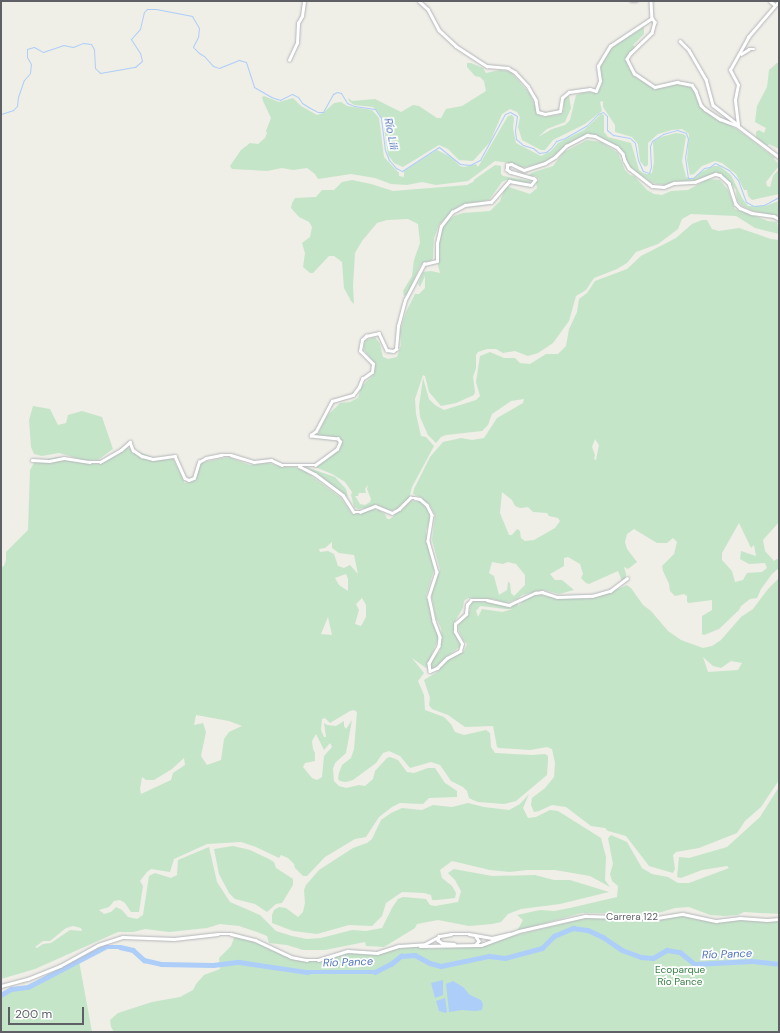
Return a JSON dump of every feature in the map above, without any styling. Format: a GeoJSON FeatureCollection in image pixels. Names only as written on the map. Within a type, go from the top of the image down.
{"type":"FeatureCollection","features":[{"type":"Feature","properties":{"kind":"street"},"geometry":{"type":"LineString","coordinates":[[289,60],[297,44],[298,23],[302,16],[304,1]]}},
{"type":"Feature","properties":{"kind":"street"},"geometry":{"type":"LineString","coordinates":[[419,1],[428,9],[439,30],[456,46],[487,66],[508,68],[516,72],[528,86],[536,100],[538,112],[545,114],[560,111],[562,98],[569,92],[590,89],[596,91],[600,81],[598,66],[610,46],[652,18]]}},
{"type":"Feature","properties":{"kind":"street"},"geometry":{"type":"LineString","coordinates":[[631,1],[638,1]]}},
{"type":"Feature","properties":{"kind":"street"},"geometry":{"type":"LineString","coordinates":[[651,1],[652,18],[655,22],[652,33],[631,53],[627,59],[634,73],[655,87],[677,82],[692,85],[701,105],[705,109],[720,119],[738,125]]}},
{"type":"Feature","properties":{"kind":"street"},"geometry":{"type":"LineString","coordinates":[[770,1],[775,5]]}},
{"type":"Feature","properties":{"kind":"street"},"geometry":{"type":"LineString","coordinates":[[738,125],[735,100],[738,85],[730,70],[748,37],[779,1]]}},
{"type":"Feature","properties":{"kind":"street"},"geometry":{"type":"LineString","coordinates":[[680,41],[689,50],[706,79],[713,105],[779,157]]}},
{"type":"Feature","properties":{"kind":"street"},"geometry":{"type":"LineString","coordinates":[[740,54],[748,49],[754,49]]}},
{"type":"Feature","properties":{"kind":"street"},"geometry":{"type":"LineString","coordinates":[[32,460],[49,461],[64,458],[100,462],[121,450],[130,442],[133,450],[142,456],[153,459],[175,456],[185,478],[189,480],[194,478],[199,462],[206,458],[222,455],[231,455],[254,462],[271,460],[282,464],[315,465],[339,446],[340,442],[338,438],[311,436],[316,431],[332,401],[352,394],[359,387],[362,379],[372,372],[373,364],[360,351],[362,340],[372,333],[379,333],[387,350],[390,351],[396,349],[398,326],[405,300],[424,264],[437,261],[437,243],[441,226],[452,212],[465,205],[491,202],[509,181],[528,185],[534,183],[534,179],[507,170],[506,167],[508,165],[516,166],[524,170],[545,163],[571,143],[587,136],[595,136],[610,143],[622,152],[629,168],[652,186],[660,188],[674,183],[695,182],[715,174],[724,178],[729,183],[736,204],[740,208],[752,213],[779,219]]}},
{"type":"Feature","properties":{"kind":"street"},"geometry":{"type":"LineString","coordinates":[[299,465],[318,476],[343,495],[354,512],[360,512],[375,506],[392,513],[402,507],[410,498],[420,499],[427,505],[432,515],[428,541],[437,572],[429,597],[434,621],[440,637],[439,646],[429,663],[430,671],[437,668],[447,658],[460,651],[462,644],[455,632],[455,624],[466,614],[467,605],[471,600],[483,600],[509,605],[535,593],[542,592],[557,596],[592,596],[610,591],[627,578]]}},
{"type":"Feature","properties":{"kind":"street","name":"Carrera 122"},"geometry":{"type":"LineString","coordinates":[[416,945],[425,944],[440,936],[457,933],[492,938],[585,916],[656,918],[683,914],[716,921],[740,918],[767,920],[779,919]]}},
{"type":"Feature","properties":{"kind":"street","name":"Carrera 122"},"geometry":{"type":"LineString","coordinates":[[1,986],[28,979],[60,966],[98,945],[123,937],[174,939],[231,934],[255,940],[291,957],[307,960],[318,960],[348,950],[377,953],[405,945],[438,947],[487,944],[510,934]]}},
{"type":"Feature","properties":{"kind":"street"},"geometry":{"type":"LineString","coordinates":[[472,946],[479,942],[479,938],[475,935]]}},
{"type":"Feature","properties":{"kind":"street"},"geometry":{"type":"LineString","coordinates":[[440,936],[438,940],[442,943],[461,946]]}},
{"type":"Feature","properties":{"kind":"green space"},"geometry":{"type":"Polygon","coordinates":[[[644,27],[644,34],[633,45],[636,48],[627,58],[628,66],[634,76],[653,88],[660,88],[674,83],[690,85],[697,100],[705,111],[738,130],[775,158],[774,159],[779,166],[766,182],[767,186],[770,187],[773,176],[779,169],[779,194],[752,200],[748,196],[747,190],[744,190],[736,174],[722,163],[715,161],[702,166],[694,174],[690,175],[687,160],[689,134],[682,129],[658,134],[648,143],[648,165],[645,167],[640,161],[638,144],[632,137],[615,132],[615,125],[603,107],[603,101],[600,102],[602,111],[585,124],[553,140],[545,150],[541,150],[522,140],[518,127],[520,117],[517,112],[510,109],[502,114],[490,142],[473,161],[459,160],[448,149],[439,145],[403,167],[394,163],[388,155],[383,120],[378,112],[373,107],[354,105],[348,98],[352,101],[375,99],[401,112],[413,105],[419,106],[437,118],[441,118],[446,109],[462,106],[486,91],[484,81],[480,77],[475,76],[467,67],[467,63],[471,63],[483,68],[486,73],[500,70],[511,72],[530,94],[539,115],[544,117],[562,113],[564,109],[563,99],[565,95],[569,96],[571,108],[565,122],[547,129],[538,137],[552,129],[565,125],[570,120],[576,95],[586,92],[597,93],[602,85],[599,71],[604,58],[614,46],[644,27]]]}},
{"type":"Feature","properties":{"kind":"green space"},"geometry":{"type":"Polygon","coordinates":[[[779,63],[779,149],[769,144],[767,146],[756,138],[756,132],[759,130],[764,133],[766,128],[755,122],[757,106],[767,87],[769,70],[779,63]]]}},
{"type":"Feature","properties":{"kind":"green space"},"geometry":{"type":"Polygon","coordinates":[[[264,96],[279,102],[293,98],[301,106],[317,115],[323,113],[334,103],[341,102],[347,106],[372,110],[379,118],[384,157],[399,173],[399,176],[404,177],[404,171],[437,150],[451,157],[460,166],[464,167],[476,164],[478,167],[508,116],[512,115],[514,118],[513,128],[516,143],[541,156],[551,151],[558,143],[584,130],[601,114],[604,115],[604,132],[608,137],[631,143],[639,170],[643,173],[652,173],[654,162],[653,142],[661,137],[676,133],[683,134],[686,136],[682,161],[686,177],[692,179],[701,172],[714,166],[719,166],[731,175],[742,198],[748,206],[765,206],[779,201],[779,214],[777,216],[753,211],[742,206],[737,200],[736,190],[720,174],[710,175],[696,181],[677,181],[665,185],[652,183],[630,167],[620,148],[598,136],[590,135],[568,144],[546,162],[521,168],[511,163],[495,161],[468,181],[436,185],[422,182],[407,185],[391,184],[375,178],[351,174],[318,179],[315,174],[307,168],[293,170],[282,168],[267,171],[232,169],[230,166],[241,150],[250,143],[258,144],[265,138],[271,118],[263,101],[262,97],[264,96]]]}},
{"type":"Feature","properties":{"kind":"green space"},"geometry":{"type":"Polygon","coordinates":[[[587,140],[601,142],[618,153],[625,170],[630,175],[634,176],[647,190],[654,194],[662,195],[671,191],[688,190],[708,179],[720,180],[728,190],[735,209],[768,221],[777,222],[779,234],[755,228],[736,216],[691,214],[682,219],[678,229],[658,244],[636,252],[627,263],[617,269],[594,278],[586,290],[576,296],[569,321],[553,343],[538,353],[528,356],[515,351],[503,353],[496,349],[487,349],[478,352],[476,355],[476,368],[473,377],[474,395],[456,403],[441,406],[429,392],[425,376],[423,375],[415,399],[416,414],[421,436],[426,437],[434,446],[412,487],[409,499],[397,509],[389,511],[380,506],[358,509],[354,507],[351,495],[352,492],[345,482],[332,474],[315,467],[341,447],[340,439],[317,436],[327,416],[340,403],[350,402],[358,398],[361,387],[373,375],[375,367],[373,361],[364,350],[366,340],[375,337],[380,344],[383,357],[388,359],[397,357],[401,345],[400,331],[406,312],[415,294],[419,294],[425,288],[425,276],[420,287],[418,284],[423,272],[431,271],[440,273],[437,262],[439,239],[441,230],[448,221],[454,216],[463,213],[490,211],[500,201],[505,188],[509,187],[530,194],[537,188],[536,182],[539,180],[536,176],[529,176],[531,173],[553,166],[564,152],[587,140]],[[368,485],[365,489],[366,493],[359,493],[358,496],[355,496],[360,504],[365,505],[370,502],[371,499],[367,489],[368,485]]]}},
{"type":"Feature","properties":{"kind":"green space"},"geometry":{"type":"Polygon","coordinates":[[[495,165],[501,166],[501,174],[503,176],[531,181],[530,183],[506,180],[502,182],[489,200],[461,205],[453,210],[439,225],[434,238],[433,258],[431,261],[424,262],[420,266],[407,295],[404,296],[403,291],[412,276],[414,260],[420,243],[418,224],[408,219],[387,220],[377,223],[362,241],[355,253],[353,286],[354,304],[344,288],[342,262],[334,256],[329,256],[313,273],[310,273],[303,267],[305,253],[302,243],[310,237],[312,227],[309,222],[299,217],[291,208],[295,198],[316,197],[322,190],[334,190],[342,182],[352,180],[393,191],[467,185],[495,165]]]}},
{"type":"Feature","properties":{"kind":"green space"},"geometry":{"type":"Polygon","coordinates":[[[702,220],[707,220],[712,229],[719,231],[739,228],[771,239],[779,240],[779,522],[763,540],[765,551],[774,561],[777,559],[779,560],[779,568],[772,574],[761,589],[757,598],[750,599],[741,606],[739,610],[719,629],[704,635],[702,634],[702,616],[712,610],[712,600],[689,603],[687,602],[687,596],[684,594],[675,596],[670,591],[669,584],[663,571],[662,566],[674,554],[677,542],[673,538],[667,543],[657,543],[634,529],[627,534],[625,542],[627,549],[637,562],[628,569],[624,567],[626,574],[625,579],[622,581],[618,571],[589,584],[586,583],[581,578],[583,574],[580,564],[568,557],[564,558],[564,566],[550,574],[555,580],[562,580],[574,590],[559,594],[544,590],[522,595],[517,599],[506,603],[493,599],[468,598],[464,601],[463,608],[455,621],[454,631],[461,646],[447,656],[434,669],[430,669],[433,659],[440,651],[442,638],[441,628],[436,618],[432,598],[432,590],[440,570],[432,540],[435,515],[430,505],[420,497],[413,494],[414,489],[430,457],[443,442],[461,438],[472,440],[484,438],[497,418],[523,403],[524,399],[511,401],[492,414],[488,425],[482,431],[446,435],[441,437],[436,443],[428,435],[420,417],[419,406],[423,378],[429,399],[435,405],[444,410],[476,400],[480,396],[476,382],[480,356],[490,352],[504,358],[515,358],[520,363],[530,364],[546,354],[558,354],[566,346],[569,329],[577,312],[579,299],[587,293],[595,281],[627,269],[641,256],[676,238],[692,224],[702,220]],[[595,439],[592,447],[595,455],[594,459],[596,460],[599,445],[595,439]],[[502,492],[500,513],[509,535],[512,535],[517,529],[520,531],[521,538],[525,541],[534,540],[555,528],[560,521],[558,518],[549,516],[547,513],[533,512],[528,507],[520,508],[515,506],[512,500],[502,492]],[[739,523],[722,553],[722,560],[732,571],[735,582],[743,580],[747,573],[762,572],[767,568],[765,563],[749,564],[740,559],[741,551],[756,556],[754,545],[751,548],[739,523]],[[492,562],[489,573],[494,576],[499,595],[507,590],[508,582],[510,583],[511,593],[514,596],[525,585],[525,575],[516,564],[508,562],[503,564],[492,562]]]}},
{"type":"Feature","properties":{"kind":"green space"},"geometry":{"type":"Polygon","coordinates":[[[33,406],[50,409],[58,425],[66,423],[68,415],[82,411],[102,417],[113,449],[98,460],[83,460],[59,453],[42,456],[34,454],[31,447],[29,420],[33,406]]]}},
{"type":"Feature","properties":{"kind":"green space"},"geometry":{"type":"Polygon","coordinates":[[[126,447],[157,459],[172,457],[185,483],[194,481],[201,463],[228,457],[250,465],[268,463],[281,467],[295,467],[306,472],[341,498],[352,514],[358,514],[370,509],[379,510],[385,514],[387,519],[390,519],[411,501],[422,502],[427,508],[430,518],[426,531],[434,570],[426,596],[433,623],[439,637],[426,668],[412,658],[424,673],[418,681],[424,695],[425,710],[444,717],[451,724],[455,732],[464,735],[486,730],[490,733],[491,747],[495,753],[532,755],[545,754],[548,756],[548,761],[547,775],[516,801],[504,804],[478,802],[473,800],[469,798],[467,791],[463,787],[451,781],[440,765],[431,762],[410,768],[400,756],[389,751],[383,753],[376,763],[353,780],[346,782],[340,781],[338,779],[342,765],[351,758],[354,749],[357,712],[354,710],[350,711],[330,723],[325,718],[322,719],[321,730],[324,737],[326,737],[324,723],[327,725],[336,726],[344,721],[344,726],[346,729],[352,720],[346,753],[335,763],[333,769],[334,781],[339,786],[346,788],[359,785],[365,786],[373,779],[375,771],[387,758],[390,757],[398,760],[407,772],[414,773],[428,768],[435,768],[445,783],[457,791],[457,797],[429,798],[423,804],[400,803],[392,807],[379,817],[366,837],[355,839],[325,857],[307,876],[303,876],[288,858],[281,855],[279,858],[256,847],[241,842],[207,844],[174,859],[170,872],[151,869],[147,872],[140,881],[143,886],[139,912],[131,912],[125,903],[120,900],[114,901],[109,907],[99,910],[104,914],[111,912],[116,907],[122,910],[128,917],[137,919],[143,915],[149,876],[155,873],[171,878],[177,875],[178,860],[209,847],[217,882],[230,902],[260,915],[276,931],[307,939],[321,938],[352,930],[366,931],[382,928],[398,899],[403,897],[426,899],[430,905],[435,906],[458,902],[461,891],[455,880],[448,873],[454,869],[492,876],[535,875],[554,880],[570,880],[609,892],[560,904],[521,909],[508,914],[501,922],[492,924],[469,926],[438,920],[417,924],[415,928],[384,947],[366,946],[365,942],[325,950],[303,950],[287,945],[269,943],[267,936],[239,926],[220,924],[207,928],[169,932],[145,929],[133,932],[118,932],[35,969],[1,979],[1,567],[4,566],[6,560],[6,552],[28,530],[30,470],[35,461],[59,457],[81,463],[99,464],[126,447]],[[332,542],[325,548],[319,549],[320,552],[328,551],[334,554],[338,566],[344,568],[350,565],[358,574],[354,555],[339,553],[332,548],[332,542]],[[346,574],[335,578],[339,585],[348,591],[348,579],[346,574]],[[362,598],[356,604],[359,610],[355,624],[361,626],[366,617],[366,605],[362,598]],[[328,617],[321,634],[332,635],[328,617]],[[196,715],[194,725],[203,723],[206,732],[201,756],[207,765],[221,760],[224,739],[229,732],[242,726],[229,721],[196,715]],[[316,734],[312,741],[315,753],[315,761],[305,763],[303,767],[312,778],[317,780],[322,777],[324,756],[332,747],[330,743],[324,750],[316,734]],[[184,758],[172,769],[154,780],[146,780],[142,777],[140,789],[141,794],[171,780],[173,773],[185,765],[184,758]],[[73,926],[66,928],[50,941],[43,941],[35,947],[37,948],[43,944],[51,943],[70,930],[82,931],[81,928],[73,926]]]}},
{"type":"Feature","properties":{"kind":"green space"},"geometry":{"type":"Polygon","coordinates":[[[306,467],[335,477],[346,489],[348,497],[306,467]]]}},
{"type":"Feature","properties":{"kind":"green space"},"geometry":{"type":"Polygon","coordinates":[[[779,578],[779,780],[761,807],[745,821],[737,833],[699,848],[676,852],[673,855],[675,869],[673,873],[649,866],[626,836],[608,831],[605,828],[591,826],[566,807],[552,805],[534,812],[531,805],[532,798],[545,788],[554,777],[555,763],[552,749],[547,747],[530,750],[499,748],[497,747],[493,726],[465,727],[448,715],[432,709],[429,705],[430,698],[424,680],[437,672],[446,661],[464,651],[467,644],[463,640],[458,629],[459,624],[469,614],[471,604],[475,601],[511,605],[518,603],[518,606],[528,597],[537,594],[555,598],[588,599],[606,594],[627,585],[631,588],[643,605],[651,611],[668,631],[681,640],[703,648],[712,646],[721,640],[741,617],[753,609],[768,589],[779,578]],[[480,606],[476,611],[478,617],[482,609],[502,612],[513,609],[506,609],[480,606]],[[703,657],[708,672],[738,670],[742,663],[731,661],[721,668],[713,666],[703,657]]]}},
{"type":"Feature","properties":{"kind":"green space"},"geometry":{"type":"Polygon","coordinates":[[[779,787],[779,914],[744,912],[738,915],[710,915],[689,907],[675,908],[655,914],[582,913],[517,931],[523,920],[517,915],[540,910],[554,911],[617,897],[618,886],[612,881],[610,874],[613,864],[608,838],[611,835],[627,842],[642,868],[652,874],[668,877],[678,883],[689,883],[729,868],[727,866],[702,870],[681,878],[677,877],[679,857],[689,858],[727,847],[760,817],[779,787]]]}},
{"type":"Feature","properties":{"kind":"green space"},"geometry":{"type":"Polygon","coordinates":[[[529,794],[523,808],[528,818],[536,817],[550,810],[558,811],[601,838],[606,857],[605,880],[610,887],[590,876],[555,870],[527,870],[510,872],[490,870],[452,861],[440,870],[442,878],[452,886],[456,893],[455,898],[432,900],[431,895],[424,893],[402,892],[386,903],[382,916],[372,926],[349,925],[317,934],[293,931],[272,923],[272,915],[274,910],[279,907],[286,908],[298,917],[303,912],[305,903],[304,890],[306,885],[319,870],[353,848],[367,843],[372,839],[381,820],[391,813],[402,808],[422,810],[433,805],[452,807],[468,803],[484,807],[509,810],[520,804],[529,794]]]}},
{"type":"Feature","properties":{"kind":"green space"},"geometry":{"type":"Polygon","coordinates":[[[233,846],[250,850],[269,859],[274,862],[276,868],[293,879],[293,885],[282,903],[276,904],[267,912],[255,904],[235,899],[229,893],[219,874],[214,849],[233,846]]]}},
{"type":"Feature","properties":{"kind":"green space","name":"Ecoparque Río Pance"},"geometry":{"type":"Polygon","coordinates":[[[683,915],[717,922],[740,919],[767,922],[779,920],[779,1032],[114,1032],[111,1027],[110,1020],[118,1013],[152,1002],[180,997],[193,990],[204,975],[220,969],[219,958],[231,946],[235,935],[255,940],[291,957],[307,960],[323,958],[348,951],[377,953],[405,945],[430,949],[481,946],[508,937],[586,918],[657,920],[683,915]]]}},
{"type":"Feature","properties":{"kind":"green space"},"geometry":{"type":"Polygon","coordinates":[[[79,961],[92,1032],[1,1032],[1,995],[11,989],[28,987],[79,961]]]}},
{"type":"Feature","properties":{"kind":"water"},"geometry":{"type":"Polygon","coordinates":[[[443,980],[443,995],[435,998],[431,983],[443,980]]]}},
{"type":"Feature","properties":{"kind":"water"},"geometry":{"type":"Polygon","coordinates":[[[453,981],[463,987],[470,995],[481,1000],[483,1004],[482,1010],[462,1010],[449,1012],[446,984],[453,981]]]}},
{"type":"Feature","properties":{"kind":"water"},"geometry":{"type":"Polygon","coordinates":[[[445,998],[446,1013],[439,1011],[436,1001],[445,998]]]}},
{"type":"Feature","properties":{"kind":"waterway","name":"Río Lili"},"geometry":{"type":"LineString","coordinates":[[1,114],[13,110],[17,106],[18,97],[24,80],[30,73],[31,64],[27,57],[27,49],[34,47],[43,52],[63,45],[73,47],[83,43],[91,44],[94,49],[95,68],[100,73],[135,67],[142,61],[140,53],[131,39],[140,29],[144,12],[147,9],[156,9],[192,16],[199,28],[198,37],[193,47],[213,66],[219,68],[239,60],[246,62],[254,87],[271,97],[280,100],[292,94],[298,97],[302,103],[310,108],[318,112],[323,112],[333,94],[337,92],[341,93],[347,103],[354,106],[375,109],[381,118],[385,150],[389,160],[396,168],[402,171],[439,147],[460,164],[470,165],[480,160],[505,114],[510,112],[517,116],[515,130],[516,139],[523,145],[533,148],[539,153],[546,152],[556,141],[565,138],[586,126],[598,114],[603,112],[607,116],[607,130],[613,135],[630,138],[635,143],[638,160],[643,171],[649,173],[651,167],[650,146],[652,141],[663,134],[677,130],[686,133],[688,139],[685,157],[688,178],[693,178],[704,168],[710,167],[715,163],[729,170],[738,180],[746,202],[754,206],[764,205],[779,197]]}},
{"type":"Feature","properties":{"kind":"waterway","name":"Río Pance"},"geometry":{"type":"LineString","coordinates":[[1,995],[11,989],[28,987],[105,947],[120,947],[133,950],[144,960],[161,964],[213,965],[239,962],[307,972],[375,972],[391,964],[401,956],[415,955],[430,963],[441,966],[489,956],[505,958],[542,948],[554,936],[573,928],[588,930],[603,937],[622,950],[641,957],[653,958],[667,950],[680,952],[695,964],[752,961],[779,964]]}}]}
